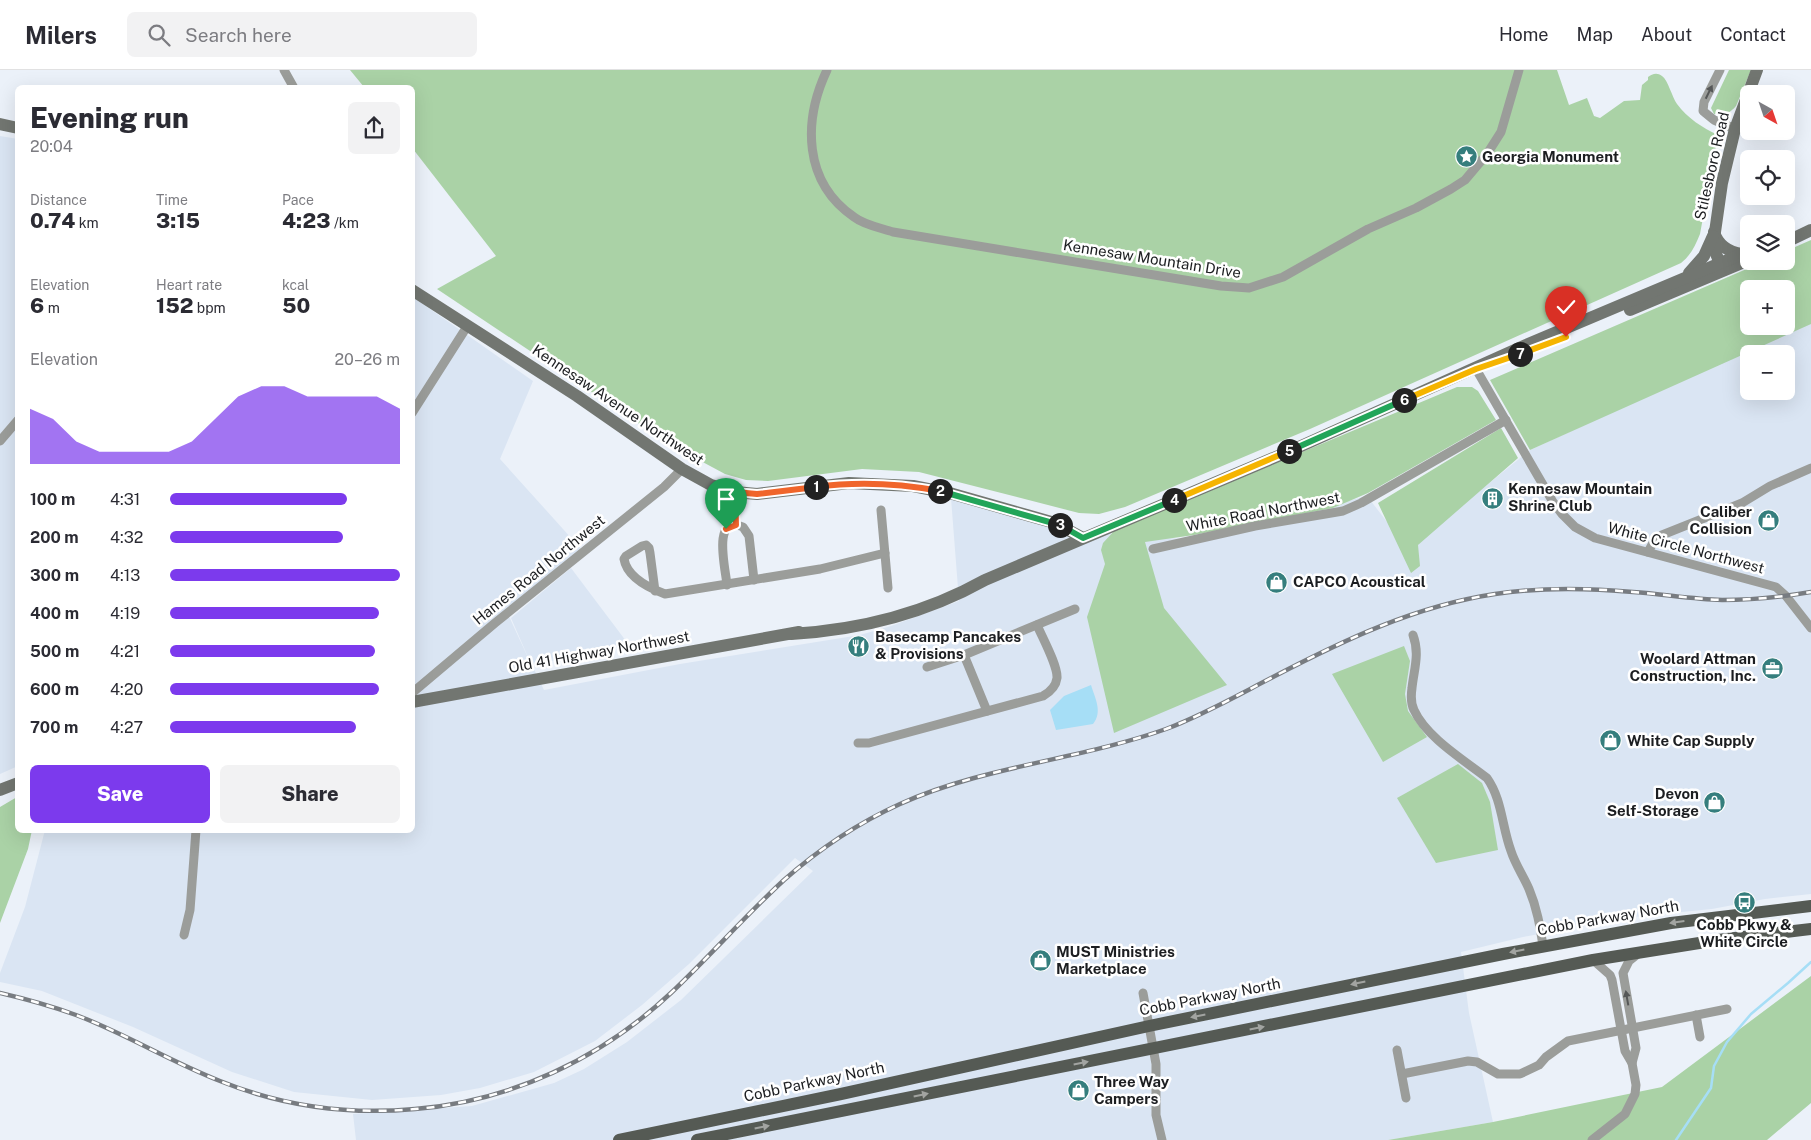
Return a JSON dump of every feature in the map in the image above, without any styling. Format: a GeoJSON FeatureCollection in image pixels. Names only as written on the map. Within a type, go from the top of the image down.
{"type":"FeatureCollection","features":[{"type":"Feature","properties":{"kind":"main road","name":"Cobb Parkway North"},"geometry":{"type":"LineString","coordinates":[[619,1140],[841,1094],[1149,1026],[1543,946],[1670,923],[1811,906]]}},
{"type":"Feature","properties":{"kind":"main road"},"geometry":{"type":"LineString","coordinates":[[697,1140],[1593,960],[1642,951],[1811,929]]}},
{"type":"Feature","properties":{"kind":"street"},"geometry":{"type":"LineString","coordinates":[[284,70],[292,85]]}},
{"type":"Feature","properties":{"kind":"street","name":"Kennesaw Mountain Drive"},"geometry":{"type":"LineString","coordinates":[[827,70],[815,99],[812,116],[810,138],[814,160],[823,185],[838,205],[856,218],[893,232],[1049,256],[1221,286],[1249,288],[1284,277],[1360,233],[1416,208],[1451,190],[1465,180],[1487,154],[1501,132],[1519,70]]}},
{"type":"Feature","properties":{"kind":"street"},"geometry":{"type":"LineString","coordinates":[[1720,70],[1704,102],[1703,111],[1714,120],[1735,129]]}},
{"type":"Feature","properties":{"kind":"street","name":"Stilesboro Road"},"geometry":{"type":"LineString","coordinates":[[1722,267],[1716,251],[1714,232],[1722,183],[1735,129],[1757,70]]}},
{"type":"Feature","properties":{"kind":"street"},"geometry":{"type":"LineString","coordinates":[[0,124],[15,127]]}},
{"type":"Feature","properties":{"kind":"street"},"geometry":{"type":"LineString","coordinates":[[1795,230],[1811,224]]}},
{"type":"Feature","properties":{"kind":"street"},"geometry":{"type":"LineString","coordinates":[[1795,238],[1811,230]]}},
{"type":"Feature","properties":{"kind":"street"},"geometry":{"type":"LineString","coordinates":[[1714,232],[1722,245],[1730,251],[1740,254]]}},
{"type":"Feature","properties":{"kind":"street"},"geometry":{"type":"LineString","coordinates":[[1681,280],[1701,260],[1714,232]]}},
{"type":"Feature","properties":{"kind":"street","name":"Old 41 Highway Northwest"},"geometry":{"type":"LineString","coordinates":[[1476,369],[1566,337],[1740,258]]}},
{"type":"Feature","properties":{"kind":"street","name":"Old 41 Highway Northwest"},"geometry":{"type":"LineString","coordinates":[[415,701],[791,634],[845,628],[910,612],[944,601],[985,580],[1282,455],[1526,345],[1681,280],[1722,267]]}},
{"type":"Feature","properties":{"kind":"street","name":"Kennesaw Avenue Northwest"},"geometry":{"type":"LineString","coordinates":[[415,292],[578,396],[682,469],[711,485],[735,492],[757,494],[862,482],[913,486],[953,494],[1055,523],[1083,538]]}},
{"type":"Feature","properties":{"kind":"street"},"geometry":{"type":"LineString","coordinates":[[415,408],[468,325]]}},
{"type":"Feature","properties":{"kind":"street","name":"White Circle Northwest"},"geometry":{"type":"LineString","coordinates":[[1476,369],[1553,502],[1575,527],[1595,538],[1776,587],[1786,596],[1811,628]]}},
{"type":"Feature","properties":{"kind":"street","name":"White Road Northwest"},"geometry":{"type":"LineString","coordinates":[[1153,549],[1255,526],[1343,511],[1361,503],[1506,420]]}},
{"type":"Feature","properties":{"kind":"street"},"geometry":{"type":"LineString","coordinates":[[0,441],[15,424]]}},
{"type":"Feature","properties":{"kind":"street"},"geometry":{"type":"LineString","coordinates":[[1648,552],[1654,542],[1662,535],[1742,503],[1770,486],[1811,468]]}},
{"type":"Feature","properties":{"kind":"street","name":"Hames Road Northwest"},"geometry":{"type":"LineString","coordinates":[[415,690],[502,617],[664,487],[682,469]]}},
{"type":"Feature","properties":{"kind":"street"},"geometry":{"type":"LineString","coordinates":[[735,492],[736,525]]}},
{"type":"Feature","properties":{"kind":"street"},"geometry":{"type":"LineString","coordinates":[[881,510],[888,588]]}},
{"type":"Feature","properties":{"kind":"street"},"geometry":{"type":"LineString","coordinates":[[728,585],[722,537],[726,529],[736,525],[743,527],[749,536],[754,580]]}},
{"type":"Feature","properties":{"kind":"street"},"geometry":{"type":"LineString","coordinates":[[656,591],[649,548],[646,545],[642,546],[626,556],[624,559],[625,564],[640,581],[656,591],[665,594],[820,569],[885,553]]}},
{"type":"Feature","properties":{"kind":"street"},"geometry":{"type":"LineString","coordinates":[[927,667],[964,655],[1075,609]]}},
{"type":"Feature","properties":{"kind":"street"},"geometry":{"type":"LineString","coordinates":[[858,743],[869,743],[1049,693],[1056,684],[1057,674],[1037,625]]}},
{"type":"Feature","properties":{"kind":"street"},"geometry":{"type":"LineString","coordinates":[[1413,635],[1416,642],[1417,661],[1412,688],[1413,709],[1435,737],[1487,778],[1491,784],[1504,817],[1510,851],[1530,890],[1538,916],[1543,946]]}},
{"type":"Feature","properties":{"kind":"street"},"geometry":{"type":"LineString","coordinates":[[964,655],[987,710]]}},
{"type":"Feature","properties":{"kind":"street"},"geometry":{"type":"LineString","coordinates":[[0,790],[15,783]]}},
{"type":"Feature","properties":{"kind":"street"},"geometry":{"type":"LineString","coordinates":[[184,935],[190,910],[196,833]]}},
{"type":"Feature","properties":{"kind":"street"},"geometry":{"type":"LineString","coordinates":[[1632,1063],[1636,1048],[1623,973],[1629,962],[1642,951]]}},
{"type":"Feature","properties":{"kind":"street"},"geometry":{"type":"LineString","coordinates":[[1592,1140],[1625,1114],[1632,1102],[1636,1085],[1632,1063],[1625,1051],[1610,975],[1593,960]]}},
{"type":"Feature","properties":{"kind":"street"},"geometry":{"type":"LineString","coordinates":[[1143,993],[1157,1073],[1156,1115],[1162,1140]]}},
{"type":"Feature","properties":{"kind":"street"},"geometry":{"type":"LineString","coordinates":[[1402,1074],[1468,1062],[1477,1062],[1498,1074],[1520,1074],[1539,1065],[1568,1040],[1727,1010]]}},
{"type":"Feature","properties":{"kind":"street"},"geometry":{"type":"LineString","coordinates":[[1696,1015],[1700,1037]]}},
{"type":"Feature","properties":{"kind":"street"},"geometry":{"type":"LineString","coordinates":[[1397,1050],[1406,1098]]}},
{"type":"Feature","properties":{"kind":"shaded area"},"geometry":{"type":"Polygon","coordinates":[[[0,136],[15,138],[15,767],[0,774],[0,136]]]}},
{"type":"Feature","properties":{"kind":"shaded area"},"geometry":{"type":"Polygon","coordinates":[[[415,298],[533,381],[500,459],[581,549],[506,610],[531,664],[511,618],[571,568],[629,645],[532,665],[544,690],[680,664],[860,635],[891,626],[959,601],[951,498],[1082,532],[1197,540],[1367,496],[1408,549],[1530,450],[1740,354],[1740,400],[1795,400],[1795,345],[1759,345],[1781,335],[1795,335],[1795,328],[1811,321],[1811,894],[1765,899],[1712,909],[1641,916],[1523,937],[1461,952],[1469,1013],[1493,1122],[1388,1140],[356,1140],[353,1114],[472,1106],[554,1083],[584,1069],[627,1042],[681,1000],[813,871],[795,858],[689,964],[642,1005],[595,1041],[534,1072],[480,1088],[441,1095],[372,1100],[294,1092],[232,1072],[133,1027],[42,991],[0,982],[0,973],[25,907],[44,833],[415,833],[415,298]]]}},
{"type":"Feature","properties":{"kind":"green space"},"geometry":{"type":"Polygon","coordinates":[[[350,70],[1557,70],[1569,105],[1587,98],[1594,116],[1600,118],[1624,101],[1640,100],[1642,85],[1648,80],[1648,77],[1653,74],[1660,75],[1664,78],[1681,109],[1701,126],[1718,135],[1700,234],[1692,250],[1681,263],[1310,429],[1125,507],[1099,514],[1079,513],[919,472],[862,469],[768,481],[746,480],[725,474],[671,445],[437,289],[496,256],[415,152],[415,85],[362,85],[350,70]]]}},
{"type":"Feature","properties":{"kind":"green space"},"geometry":{"type":"Polygon","coordinates":[[[1729,70],[1751,70],[1745,85],[1740,85],[1740,96],[1736,106],[1731,111],[1714,114],[1711,108],[1729,70]]]}},
{"type":"Feature","properties":{"kind":"green space"},"geometry":{"type":"Polygon","coordinates":[[[1811,240],[1811,324],[1795,331],[1795,280],[1740,280],[1740,335],[1786,335],[1764,345],[1740,345],[1740,356],[1530,450],[1490,380],[1744,270],[1795,270],[1795,247],[1811,240]]]}},
{"type":"Feature","properties":{"kind":"green space"},"geometry":{"type":"Polygon","coordinates":[[[1457,387],[1472,387],[1478,391],[1496,420],[1368,493],[1333,508],[1194,535],[1145,542],[1164,608],[1227,685],[1114,733],[1087,617],[1105,564],[1101,550],[1103,543],[1114,531],[1457,387]]]}},
{"type":"Feature","properties":{"kind":"green space"},"geometry":{"type":"Polygon","coordinates":[[[1501,428],[1518,458],[1418,545],[1420,566],[1411,573],[1378,503],[1501,428]]]}},
{"type":"Feature","properties":{"kind":"green space"},"geometry":{"type":"Polygon","coordinates":[[[1404,646],[1410,661],[1405,694],[1408,711],[1427,737],[1383,762],[1332,674],[1404,646]]]}},
{"type":"Feature","properties":{"kind":"green space"},"geometry":{"type":"Polygon","coordinates":[[[1458,764],[1482,783],[1490,802],[1498,850],[1436,863],[1397,798],[1458,764]]]}},
{"type":"Feature","properties":{"kind":"green space"},"geometry":{"type":"Polygon","coordinates":[[[15,798],[15,833],[31,833],[28,849],[0,923],[0,807],[15,798]]]}},
{"type":"Feature","properties":{"kind":"green space"},"geometry":{"type":"Polygon","coordinates":[[[1811,976],[1811,1103],[1767,1140],[1388,1140],[1493,1122],[1662,1087],[1811,976]]]}},
{"type":"Feature","properties":{"kind":"water"},"geometry":{"type":"Polygon","coordinates":[[[1091,685],[1098,710],[1093,724],[1056,730],[1050,710],[1064,696],[1091,685]]]}},
{"type":"Feature","properties":{"kind":"waterway"},"geometry":{"type":"LineString","coordinates":[[1676,1140],[1711,1088],[1714,1066],[1727,1042],[1751,1014],[1811,962]]}},
{"type":"Feature","properties":{"kind":"railway"},"geometry":{"type":"LineString","coordinates":[[0,993],[76,1015],[220,1081],[267,1097],[316,1107],[365,1111],[415,1109],[486,1097],[553,1073],[615,1037],[645,1016],[672,992],[784,880],[811,858],[869,820],[900,804],[932,791],[998,772],[1133,740],[1166,729],[1207,711],[1353,638],[1408,616],[1465,599],[1547,589],[1616,591],[1722,600],[1767,598],[1811,592]]}},
{"type":"Feature","properties":{"kind":"place","name":"Georgia Monument"},"geometry":{"type":"Point","coordinates":[1466,157]}},
{"type":"Feature","properties":{"kind":"place","name":"Kennesaw Mountain Shrine Club"},"geometry":{"type":"Point","coordinates":[1492,498]}},
{"type":"Feature","properties":{"kind":"place","name":"Caliber Collision"},"geometry":{"type":"Point","coordinates":[1768,521]}},
{"type":"Feature","properties":{"kind":"place","name":"CAPCO Acoustical"},"geometry":{"type":"Point","coordinates":[1277,582]}},
{"type":"Feature","properties":{"kind":"place","name":"Basecamp Pancakes & Provisions"},"geometry":{"type":"Point","coordinates":[859,646]}},
{"type":"Feature","properties":{"kind":"place","name":"Woolard Attman Construction, Inc."},"geometry":{"type":"Point","coordinates":[1772,668]}},
{"type":"Feature","properties":{"kind":"place","name":"White Cap Supply"},"geometry":{"type":"Point","coordinates":[1611,741]}},
{"type":"Feature","properties":{"kind":"place","name":"Devon Self-Storage"},"geometry":{"type":"Point","coordinates":[1715,803]}},
{"type":"Feature","properties":{"kind":"place","name":"Cobb Pkwy & White Circle"},"geometry":{"type":"Point","coordinates":[1744,902]}},
{"type":"Feature","properties":{"kind":"place","name":"MUST Ministries Marketplace"},"geometry":{"type":"Point","coordinates":[1040,961]}},
{"type":"Feature","properties":{"kind":"place","name":"Three Way Campers"},"geometry":{"type":"Point","coordinates":[1078,1091]}},
{"type":"Feature","properties":{"kind":"route"},"geometry":{"type":"LineString","coordinates":[[726,529],[736,525],[735,492],[747,494],[776,493],[862,482],[926,488],[953,494],[1055,523],[1083,538],[1191,494],[1476,369],[1566,337]]}}]}
